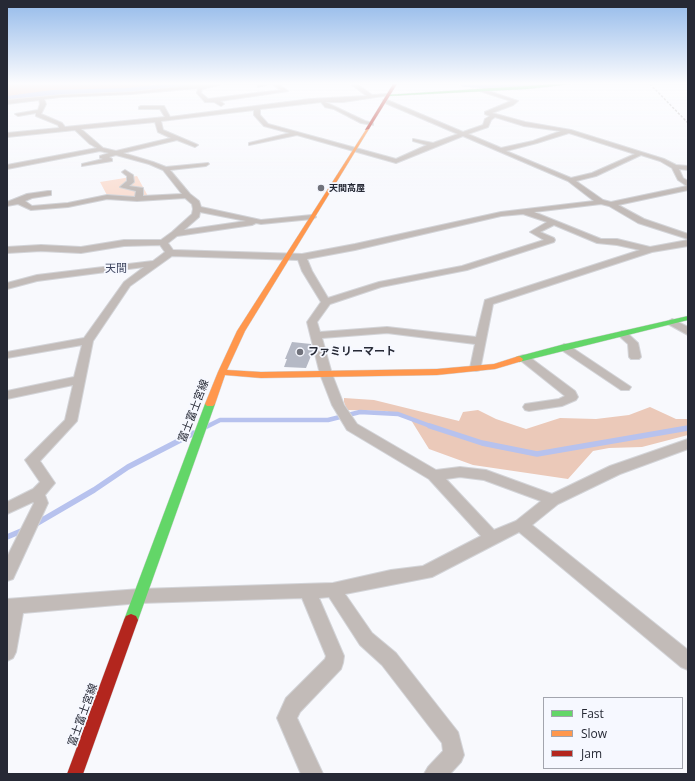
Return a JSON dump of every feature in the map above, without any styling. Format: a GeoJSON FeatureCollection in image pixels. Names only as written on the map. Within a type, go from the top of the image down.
{"type":"FeatureCollection","features":[{"type":"Feature","properties":{"kind":"main road","name":"富士富士宮線"},"geometry":{"type":"LineString","coordinates":[[75,774],[222,372],[242,331],[354,150],[369,120]]}},
{"type":"Feature","properties":{"kind":"main road"},"geometry":{"type":"LineString","coordinates":[[222,372],[261,375],[389,374],[430,373],[495,366],[564,347],[688,318]]}},
{"type":"Feature","properties":{"kind":"street"},"geometry":{"type":"LineString","coordinates":[[51,120],[60,124],[63,130]]}},
{"type":"Feature","properties":{"kind":"street"},"geometry":{"type":"LineString","coordinates":[[7,135],[153,120]]}},
{"type":"Feature","properties":{"kind":"street"},"geometry":{"type":"LineString","coordinates":[[158,120],[160,131],[195,144]]}},
{"type":"Feature","properties":{"kind":"street"},"geometry":{"type":"LineString","coordinates":[[262,120],[266,125],[396,161],[433,145],[486,126],[488,120]]}},
{"type":"Feature","properties":{"kind":"street"},"geometry":{"type":"LineString","coordinates":[[362,120],[367,123]]}},
{"type":"Feature","properties":{"kind":"street"},"geometry":{"type":"LineString","coordinates":[[434,120],[570,180],[601,202]]}},
{"type":"Feature","properties":{"kind":"street"},"geometry":{"type":"LineString","coordinates":[[510,120],[569,131],[641,153],[675,166],[688,168]]}},
{"type":"Feature","properties":{"kind":"street"},"geometry":{"type":"LineString","coordinates":[[350,124],[367,123]]}},
{"type":"Feature","properties":{"kind":"street"},"geometry":{"type":"LineString","coordinates":[[76,128],[92,143],[100,147],[100,149]]}},
{"type":"Feature","properties":{"kind":"street"},"geometry":{"type":"LineString","coordinates":[[501,150],[535,142],[569,131]]}},
{"type":"Feature","properties":{"kind":"street"},"geometry":{"type":"LineString","coordinates":[[251,144],[298,134]]}},
{"type":"Feature","properties":{"kind":"street"},"geometry":{"type":"LineString","coordinates":[[84,165],[110,160],[102,158],[177,138]]}},
{"type":"Feature","properties":{"kind":"street"},"geometry":{"type":"LineString","coordinates":[[415,140],[433,145]]}},
{"type":"Feature","properties":{"kind":"street"},"geometry":{"type":"LineString","coordinates":[[7,167],[100,149],[165,169],[187,196],[196,203],[197,209],[196,215],[175,234],[163,242],[124,243],[81,250],[41,248],[7,250]]}},
{"type":"Feature","properties":{"kind":"street"},"geometry":{"type":"LineString","coordinates":[[570,180],[594,175],[641,153]]}},
{"type":"Feature","properties":{"kind":"street"},"geometry":{"type":"LineString","coordinates":[[165,169],[206,164]]}},
{"type":"Feature","properties":{"kind":"street"},"geometry":{"type":"LineString","coordinates":[[140,168],[156,165]]}},
{"type":"Feature","properties":{"kind":"street"},"geometry":{"type":"LineString","coordinates":[[675,166],[680,179],[688,184]]}},
{"type":"Feature","properties":{"kind":"street"},"geometry":{"type":"LineString","coordinates":[[132,170],[125,172],[130,175],[130,182],[124,187],[140,190],[140,195],[137,199]]}},
{"type":"Feature","properties":{"kind":"street"},"geometry":{"type":"LineString","coordinates":[[610,204],[688,188]]}},
{"type":"Feature","properties":{"kind":"street"},"geometry":{"type":"LineString","coordinates":[[7,204],[20,201],[30,196],[48,193]]}},
{"type":"Feature","properties":{"kind":"street"},"geometry":{"type":"LineString","coordinates":[[20,201],[31,208],[68,205],[107,197],[137,199],[187,196]]}},
{"type":"Feature","properties":{"kind":"street"},"geometry":{"type":"LineString","coordinates":[[7,508],[37,494],[48,483],[32,460],[71,421],[88,340],[127,284],[154,263],[170,253],[302,257],[356,247],[480,218],[523,211],[601,202],[610,204],[641,221],[688,237]]}},
{"type":"Feature","properties":{"kind":"street"},"geometry":{"type":"LineString","coordinates":[[197,209],[261,222]]}},
{"type":"Feature","properties":{"kind":"street"},"geometry":{"type":"LineString","coordinates":[[523,211],[577,231],[600,242],[617,242],[650,250]]}},
{"type":"Feature","properties":{"kind":"street"},"geometry":{"type":"LineString","coordinates":[[175,234],[261,222],[312,217]]}},
{"type":"Feature","properties":{"kind":"street"},"geometry":{"type":"LineString","coordinates":[[492,538],[434,476],[352,426],[338,405],[326,374],[312,322],[326,302],[379,286],[464,268],[551,240],[534,232],[552,223]]}},
{"type":"Feature","properties":{"kind":"street"},"geometry":{"type":"LineString","coordinates":[[163,242],[170,253]]}},
{"type":"Feature","properties":{"kind":"street"},"geometry":{"type":"LineString","coordinates":[[476,368],[488,302],[650,250],[688,243]]}},
{"type":"Feature","properties":{"kind":"street"},"geometry":{"type":"LineString","coordinates":[[302,257],[307,271],[326,302]]}},
{"type":"Feature","properties":{"kind":"street"},"geometry":{"type":"LineString","coordinates":[[7,286],[37,278],[154,263]]}},
{"type":"Feature","properties":{"kind":"street"},"geometry":{"type":"LineString","coordinates":[[672,322],[688,332]]}},
{"type":"Feature","properties":{"kind":"street"},"geometry":{"type":"LineString","coordinates":[[316,335],[387,330],[481,341]]}},
{"type":"Feature","properties":{"kind":"street"},"geometry":{"type":"LineString","coordinates":[[622,334],[633,343],[635,357]]}},
{"type":"Feature","properties":{"kind":"street"},"geometry":{"type":"LineString","coordinates":[[7,355],[88,340]]}},
{"type":"Feature","properties":{"kind":"street"},"geometry":{"type":"LineString","coordinates":[[564,347],[625,387]]}},
{"type":"Feature","properties":{"kind":"street"},"geometry":{"type":"LineString","coordinates":[[524,358],[571,394],[572,397],[562,402],[529,407]]}},
{"type":"Feature","properties":{"kind":"street"},"geometry":{"type":"LineString","coordinates":[[7,396],[79,380]]}},
{"type":"Feature","properties":{"kind":"street"},"geometry":{"type":"LineString","coordinates":[[7,652],[11,607],[140,596],[333,590],[391,577],[426,572],[492,538],[521,525],[553,500],[615,470],[688,444]]}},
{"type":"Feature","properties":{"kind":"street"},"geometry":{"type":"LineString","coordinates":[[434,476],[460,472],[486,475],[553,500]]}},
{"type":"Feature","properties":{"kind":"street"},"geometry":{"type":"LineString","coordinates":[[7,574],[40,503],[37,494]]}},
{"type":"Feature","properties":{"kind":"street"},"geometry":{"type":"LineString","coordinates":[[521,525],[688,661]]}},
{"type":"Feature","properties":{"kind":"street"},"geometry":{"type":"LineString","coordinates":[[307,590],[335,656],[334,663],[292,705],[286,718],[312,774]]}},
{"type":"Feature","properties":{"kind":"street"},"geometry":{"type":"LineString","coordinates":[[333,590],[366,639],[389,659],[451,739],[454,755],[435,774]]}},
{"type":"Feature","properties":{"kind":"shaded area"},"geometry":{"type":"Polygon","coordinates":[[[137,176],[149,198],[108,197],[100,182],[137,176]]]}},
{"type":"Feature","properties":{"kind":"shaded area"},"geometry":{"type":"Polygon","coordinates":[[[344,398],[374,400],[459,421],[463,412],[478,410],[496,419],[526,429],[560,418],[596,419],[629,415],[650,407],[676,419],[688,419],[688,435],[642,447],[609,448],[593,451],[568,479],[473,465],[429,449],[411,420],[386,411],[347,410],[344,398]]]}},
{"type":"Feature","properties":{"kind":"building","name":"ファミリーマート"},"geometry":{"type":"Polygon","coordinates":[[[292,342],[311,344],[313,351],[306,368],[284,367],[287,359],[285,359],[292,342]]]}},
{"type":"Feature","properties":{"kind":"waterway"},"geometry":{"type":"LineString","coordinates":[[206,427],[220,420],[328,420],[360,412],[398,414],[433,427]]}},
{"type":"Feature","properties":{"kind":"waterway"},"geometry":{"type":"LineString","coordinates":[[433,427],[482,443],[537,454],[688,428]]}},
{"type":"Feature","properties":{"kind":"waterway"},"geometry":{"type":"LineString","coordinates":[[34,525],[94,490],[128,467],[194,433]]}},
{"type":"Feature","properties":{"kind":"waterway"},"geometry":{"type":"LineString","coordinates":[[7,537],[26,529]]}},
{"type":"Feature","properties":{"kind":"traffic: fast"},"geometry":{"type":"LineString","coordinates":[[519,359],[688,318]]}},
{"type":"Feature","properties":{"kind":"traffic: fast"},"geometry":{"type":"LineString","coordinates":[[131,620],[210,404]]}},
{"type":"Feature","properties":{"kind":"traffic: slow"},"geometry":{"type":"LineString","coordinates":[[210,404],[222,372],[241,331],[367,129]]}},
{"type":"Feature","properties":{"kind":"traffic: slow"},"geometry":{"type":"LineString","coordinates":[[222,372],[261,375],[437,372],[495,366],[519,359]]}},
{"type":"Feature","properties":{"kind":"traffic: jam"},"geometry":{"type":"LineString","coordinates":[[367,129],[372,120]]}},
{"type":"Feature","properties":{"kind":"traffic: jam"},"geometry":{"type":"LineString","coordinates":[[75,774],[131,620]]}},
{"type":"Feature","properties":{"kind":"place","name":"天間高屋"},"geometry":{"type":"Point","coordinates":[321,188]}},
{"type":"Feature","properties":{"kind":"place","name":"ファミリーマート"},"geometry":{"type":"Point","coordinates":[300,352]}},
{"type":"Feature","properties":{"kind":"district","name":"天間"},"geometry":{"type":"Point","coordinates":[116,269]}}]}
